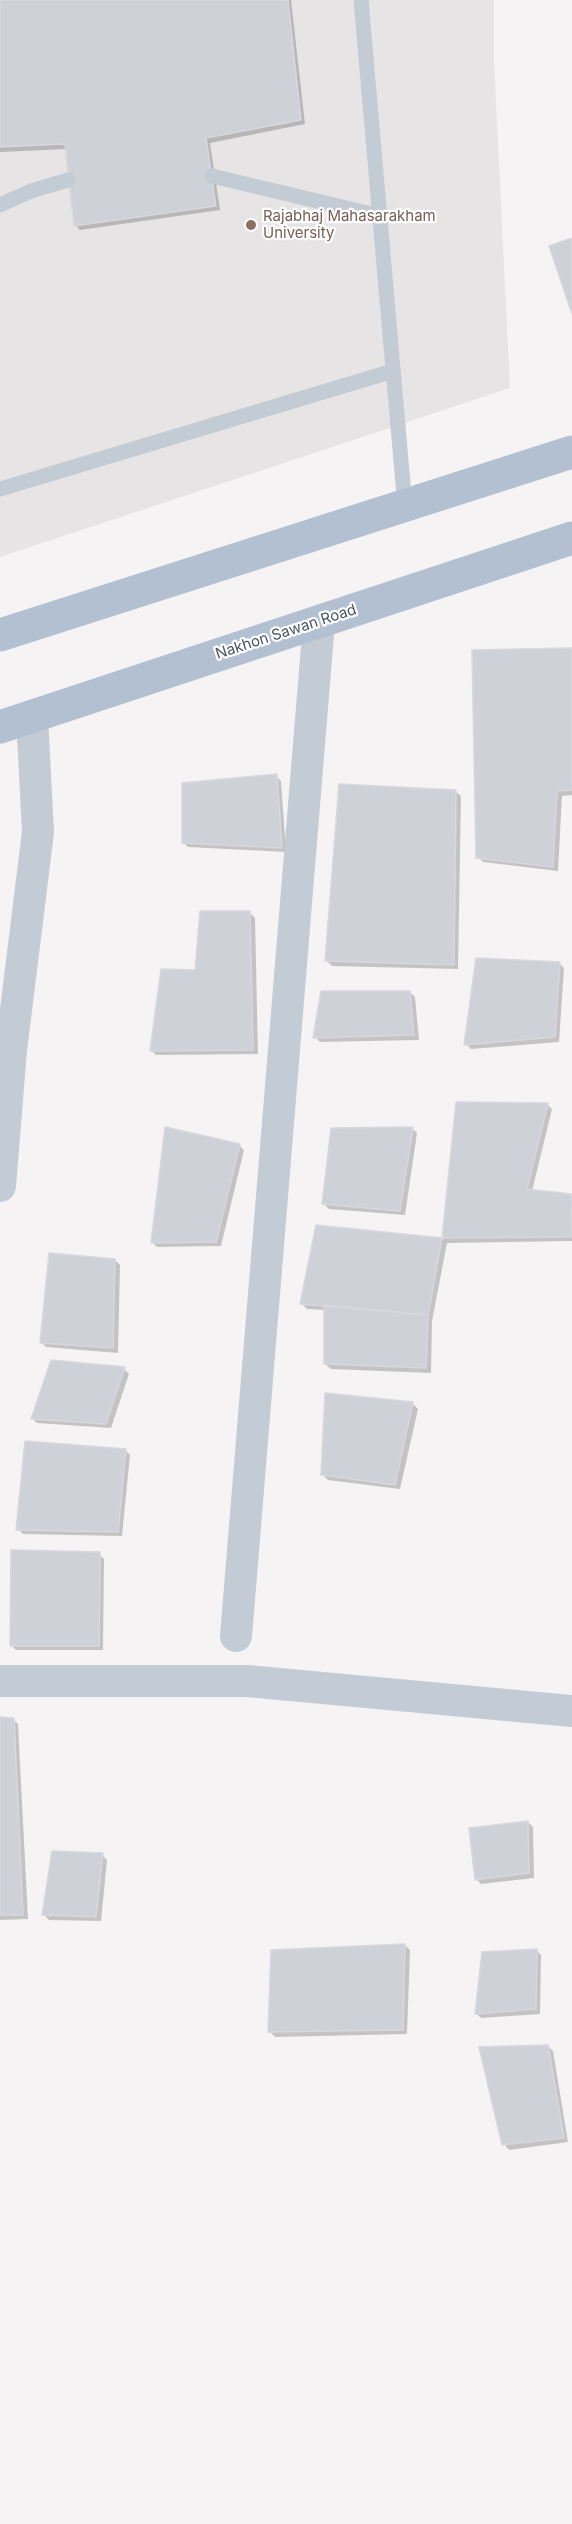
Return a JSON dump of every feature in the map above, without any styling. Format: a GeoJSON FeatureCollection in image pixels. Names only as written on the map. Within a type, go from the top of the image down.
{"type":"FeatureCollection","features":[{"type":"Feature","properties":{"kind":"main road"},"geometry":{"type":"LineString","coordinates":[[0,635],[572,452]]}},
{"type":"Feature","properties":{"kind":"main road","name":"Nakhon Sawan Road"},"geometry":{"type":"LineString","coordinates":[[0,727],[572,538]]}},
{"type":"Feature","properties":{"kind":"street"},"geometry":{"type":"LineString","coordinates":[[236,1636],[319,622]]}},
{"type":"Feature","properties":{"kind":"street"},"geometry":{"type":"LineString","coordinates":[[0,1186],[11,1050],[38,832],[32,716]]}},
{"type":"Feature","properties":{"kind":"street"},"geometry":{"type":"LineString","coordinates":[[0,1681],[247,1681],[572,1711]]}},
{"type":"Feature","properties":{"kind":"lane"},"geometry":{"type":"LineString","coordinates":[[361,0],[405,507]]}},
{"type":"Feature","properties":{"kind":"lane"},"geometry":{"type":"LineString","coordinates":[[212,176],[380,216]]}},
{"type":"Feature","properties":{"kind":"lane"},"geometry":{"type":"LineString","coordinates":[[0,205],[31,191],[68,180]]}},
{"type":"Feature","properties":{"kind":"lane"},"geometry":{"type":"LineString","coordinates":[[0,489],[393,372]]}},
{"type":"Feature","properties":{"kind":"shaded area","name":"Rajabhaj Mahasarakham University"},"geometry":{"type":"Polygon","coordinates":[[[0,0],[494,0],[494,63],[510,388],[0,557],[0,0]]]}},
{"type":"Feature","properties":{"kind":"building"},"geometry":{"type":"Polygon","coordinates":[[[0,0],[288,0],[301,120],[206,138],[216,206],[74,226],[65,144],[0,147],[0,0]]]}},
{"type":"Feature","properties":{"kind":"building"},"geometry":{"type":"Polygon","coordinates":[[[572,238],[572,314],[549,246],[572,238]]]}},
{"type":"Feature","properties":{"kind":"building"},"geometry":{"type":"Polygon","coordinates":[[[572,648],[572,790],[557,791],[553,867],[476,858],[472,650],[572,648]]]}},
{"type":"Feature","properties":{"kind":"building"},"geometry":{"type":"Polygon","coordinates":[[[277,774],[282,848],[182,843],[182,783],[277,774]]]}},
{"type":"Feature","properties":{"kind":"building"},"geometry":{"type":"Polygon","coordinates":[[[339,784],[456,790],[454,965],[325,961],[339,784]]]}},
{"type":"Feature","properties":{"kind":"building"},"geometry":{"type":"Polygon","coordinates":[[[200,911],[250,911],[253,1050],[150,1051],[161,969],[195,970],[200,911]]]}},
{"type":"Feature","properties":{"kind":"building"},"geometry":{"type":"Polygon","coordinates":[[[476,958],[560,962],[555,1037],[464,1045],[476,958]]]}},
{"type":"Feature","properties":{"kind":"building"},"geometry":{"type":"Polygon","coordinates":[[[321,991],[410,991],[414,1035],[313,1038],[321,991]]]}},
{"type":"Feature","properties":{"kind":"building"},"geometry":{"type":"Polygon","coordinates":[[[456,1102],[548,1103],[527,1189],[571,1194],[572,1237],[442,1238],[456,1102]]]}},
{"type":"Feature","properties":{"kind":"building"},"geometry":{"type":"Polygon","coordinates":[[[165,1127],[240,1144],[216,1242],[151,1243],[165,1127]]]}},
{"type":"Feature","properties":{"kind":"building"},"geometry":{"type":"Polygon","coordinates":[[[413,1127],[400,1211],[322,1204],[331,1128],[413,1127]]]}},
{"type":"Feature","properties":{"kind":"building"},"geometry":{"type":"Polygon","coordinates":[[[316,1225],[442,1238],[428,1315],[300,1304],[316,1225]]]}},
{"type":"Feature","properties":{"kind":"building"},"geometry":{"type":"Polygon","coordinates":[[[49,1253],[115,1259],[113,1348],[40,1343],[49,1253]]]}},
{"type":"Feature","properties":{"kind":"building"},"geometry":{"type":"Polygon","coordinates":[[[324,1305],[428,1315],[426,1368],[324,1364],[324,1305]]]}},
{"type":"Feature","properties":{"kind":"building"},"geometry":{"type":"Polygon","coordinates":[[[51,1360],[125,1367],[106,1424],[31,1419],[51,1360]]]}},
{"type":"Feature","properties":{"kind":"building"},"geometry":{"type":"Polygon","coordinates":[[[325,1393],[413,1402],[395,1485],[321,1475],[325,1393]]]}},
{"type":"Feature","properties":{"kind":"building"},"geometry":{"type":"Polygon","coordinates":[[[25,1441],[126,1449],[118,1532],[16,1530],[25,1441]]]}},
{"type":"Feature","properties":{"kind":"building"},"geometry":{"type":"Polygon","coordinates":[[[11,1550],[100,1552],[99,1646],[10,1646],[11,1550]]]}},
{"type":"Feature","properties":{"kind":"building"},"geometry":{"type":"Polygon","coordinates":[[[0,1717],[14,1718],[23,1915],[0,1915],[0,1717]]]}},
{"type":"Feature","properties":{"kind":"building"},"geometry":{"type":"Polygon","coordinates":[[[528,1821],[529,1873],[475,1880],[469,1828],[528,1821]]]}},
{"type":"Feature","properties":{"kind":"building"},"geometry":{"type":"Polygon","coordinates":[[[52,1851],[103,1853],[96,1917],[42,1915],[52,1851]]]}},
{"type":"Feature","properties":{"kind":"building"},"geometry":{"type":"Polygon","coordinates":[[[405,1944],[403,2030],[268,2032],[271,1950],[405,1944]]]}},
{"type":"Feature","properties":{"kind":"building"},"geometry":{"type":"Polygon","coordinates":[[[537,1949],[536,2009],[475,2014],[482,1952],[537,1949]]]}},
{"type":"Feature","properties":{"kind":"building"},"geometry":{"type":"Polygon","coordinates":[[[548,2045],[564,2138],[502,2145],[479,2047],[548,2045]]]}},
{"type":"Feature","properties":{"kind":"place","name":"Rajabhaj Mahasarakham University"},"geometry":{"type":"Point","coordinates":[251,225]}}]}
